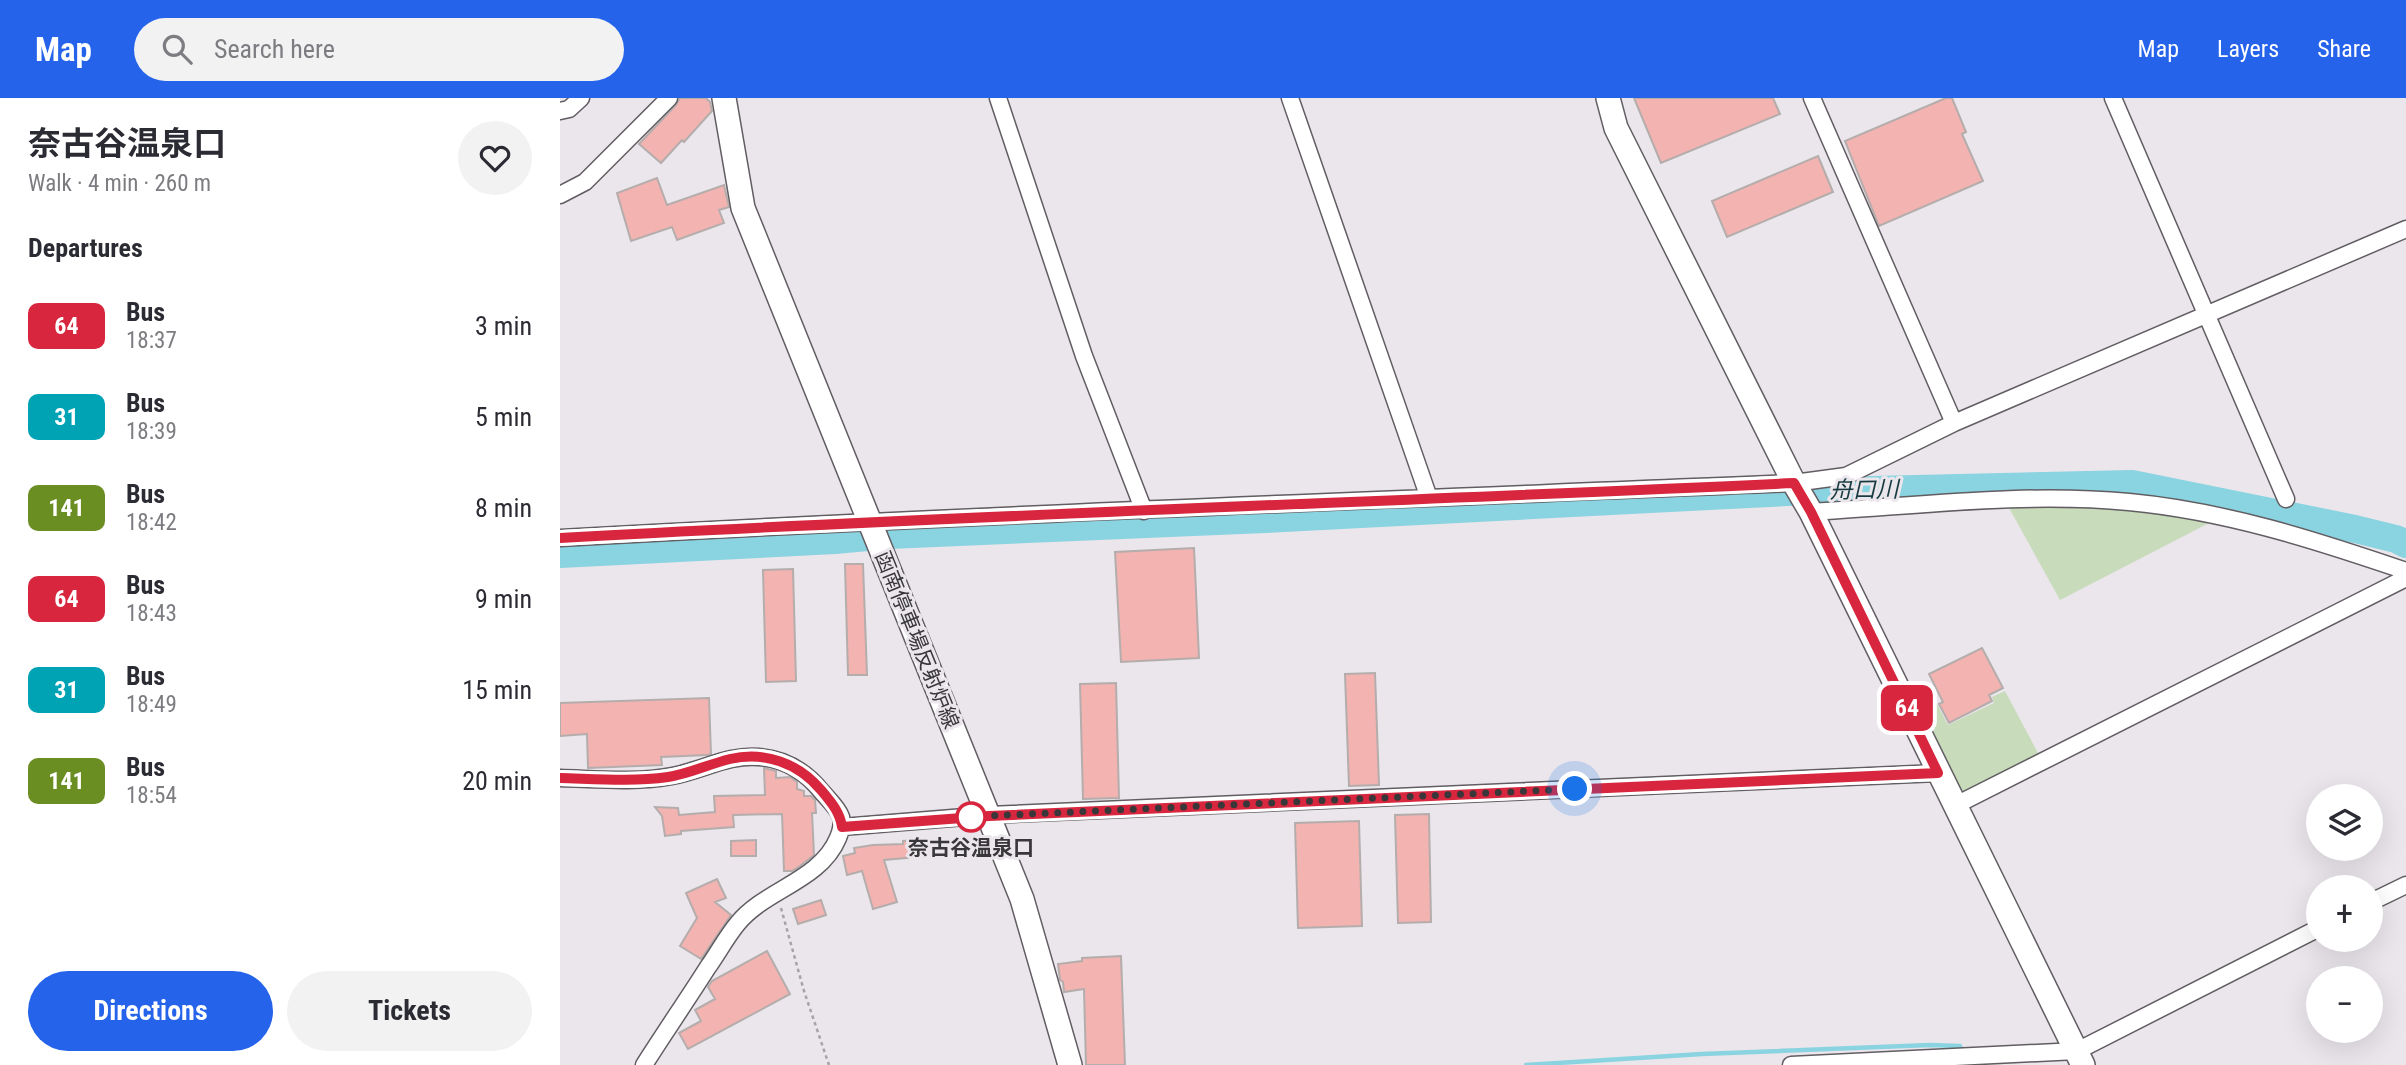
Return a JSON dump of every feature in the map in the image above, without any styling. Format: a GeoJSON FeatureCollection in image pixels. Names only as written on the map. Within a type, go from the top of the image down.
{"type":"FeatureCollection","features":[{"type":"Feature","properties":{"kind":"street"},"geometry":{"type":"LineString","coordinates":[[560,111],[569,108],[580,98]]}},
{"type":"Feature","properties":{"kind":"street"},"geometry":{"type":"LineString","coordinates":[[560,195],[585,182],[669,98]]}},
{"type":"Feature","properties":{"kind":"street","name":"函南停車場反射炉線"},"geometry":{"type":"LineString","coordinates":[[724,98],[743,208],[1022,899],[1070,1065]]}},
{"type":"Feature","properties":{"kind":"street"},"geometry":{"type":"LineString","coordinates":[[998,98],[1084,356],[1144,511]]}},
{"type":"Feature","properties":{"kind":"street"},"geometry":{"type":"LineString","coordinates":[[1290,98],[1429,498]]}},
{"type":"Feature","properties":{"kind":"street"},"geometry":{"type":"LineString","coordinates":[[1608,98],[1616,128],[1811,512],[2080,1058]]}},
{"type":"Feature","properties":{"kind":"street"},"geometry":{"type":"LineString","coordinates":[[1812,98],[1954,423]]}},
{"type":"Feature","properties":{"kind":"street"},"geometry":{"type":"LineString","coordinates":[[2113,98],[2286,499]]}},
{"type":"Feature","properties":{"kind":"street"},"geometry":{"type":"LineString","coordinates":[[560,538],[873,532],[1144,511],[1794,483],[1846,476],[1954,423],[2406,229]]}},
{"type":"Feature","properties":{"kind":"street"},"geometry":{"type":"LineString","coordinates":[[1811,512],[2031,499],[2129,502],[2235,518],[2323,543],[2406,571]]}},
{"type":"Feature","properties":{"kind":"street"},"geometry":{"type":"LineString","coordinates":[[1956,805],[2406,579]]}},
{"type":"Feature","properties":{"kind":"street"},"geometry":{"type":"LineString","coordinates":[[560,778],[669,777],[731,759],[764,757],[786,762],[800,770],[814,781],[841,815],[842,827],[825,858],[810,872],[738,923],[644,1065]]}},
{"type":"Feature","properties":{"kind":"street"},"geometry":{"type":"LineString","coordinates":[[842,827],[989,816],[1938,773]]}},
{"type":"Feature","properties":{"kind":"street"},"geometry":{"type":"LineString","coordinates":[[2383,896],[2406,885]]}},
{"type":"Feature","properties":{"kind":"street"},"geometry":{"type":"LineString","coordinates":[[1791,1065],[2080,1058],[2306,935]]}},
{"type":"Feature","properties":{"kind":"path"},"geometry":{"type":"LineString","coordinates":[[777,893],[804,991],[829,1065]]}},
{"type":"Feature","properties":{"kind":"green space"},"geometry":{"type":"Polygon","coordinates":[[[2008,506],[2091,507],[2208,519],[2211,522],[2060,600],[2008,506]]]}},
{"type":"Feature","properties":{"kind":"green space"},"geometry":{"type":"Polygon","coordinates":[[[2005,691],[2039,755],[1961,794],[1919,711],[1936,702],[1948,725],[1994,703],[1992,697],[2005,691]]]}},
{"type":"Feature","properties":{"kind":"building"},"geometry":{"type":"Polygon","coordinates":[[[680,98],[706,98],[712,111],[661,163],[639,144],[680,98]]]}},
{"type":"Feature","properties":{"kind":"building"},"geometry":{"type":"Polygon","coordinates":[[[1634,98],[1773,98],[1780,114],[1661,163],[1634,98]]]}},
{"type":"Feature","properties":{"kind":"building"},"geometry":{"type":"Polygon","coordinates":[[[1946,98],[1952,98],[1966,132],[1962,134],[1983,181],[1879,226],[1845,141],[1946,98]]]}},
{"type":"Feature","properties":{"kind":"building"},"geometry":{"type":"Polygon","coordinates":[[[1818,156],[1833,192],[1727,237],[1712,201],[1818,156]]]}},
{"type":"Feature","properties":{"kind":"building"},"geometry":{"type":"Polygon","coordinates":[[[657,178],[667,205],[724,185],[729,207],[719,210],[724,223],[677,240],[672,227],[631,241],[617,193],[657,178]]]}},
{"type":"Feature","properties":{"kind":"building"},"geometry":{"type":"Polygon","coordinates":[[[1194,548],[1199,658],[1121,662],[1115,552],[1194,548]]]}},
{"type":"Feature","properties":{"kind":"building"},"geometry":{"type":"Polygon","coordinates":[[[845,564],[863,564],[867,675],[848,675],[845,564]]]}},
{"type":"Feature","properties":{"kind":"building"},"geometry":{"type":"Polygon","coordinates":[[[793,569],[796,681],[766,682],[763,570],[793,569]]]}},
{"type":"Feature","properties":{"kind":"building"},"geometry":{"type":"Polygon","coordinates":[[[1982,648],[2003,688],[1989,695],[1992,701],[1949,723],[1939,704],[1943,702],[1929,674],[1982,648]]]}},
{"type":"Feature","properties":{"kind":"building"},"geometry":{"type":"Polygon","coordinates":[[[1375,673],[1379,785],[1349,786],[1345,674],[1375,673]]]}},
{"type":"Feature","properties":{"kind":"building"},"geometry":{"type":"Polygon","coordinates":[[[1116,683],[1119,798],[1083,799],[1080,684],[1116,683]]]}},
{"type":"Feature","properties":{"kind":"building"},"geometry":{"type":"Polygon","coordinates":[[[709,698],[711,754],[708,755],[661,757],[662,765],[588,768],[587,734],[560,736],[560,703],[709,698]]]}},
{"type":"Feature","properties":{"kind":"building"},"geometry":{"type":"Polygon","coordinates":[[[764,768],[776,771],[776,778],[790,777],[797,782],[797,789],[804,791],[804,796],[811,796],[815,800],[816,813],[812,813],[814,855],[800,866],[792,871],[784,871],[782,814],[733,815],[734,827],[681,831],[681,834],[665,836],[662,816],[655,807],[678,808],[679,815],[715,812],[714,796],[765,795],[764,768]]]}},
{"type":"Feature","properties":{"kind":"building"},"geometry":{"type":"Polygon","coordinates":[[[1429,814],[1431,922],[1398,923],[1395,815],[1429,814]]]}},
{"type":"Feature","properties":{"kind":"building"},"geometry":{"type":"Polygon","coordinates":[[[1359,821],[1362,926],[1298,928],[1295,823],[1359,821]]]}},
{"type":"Feature","properties":{"kind":"building"},"geometry":{"type":"Polygon","coordinates":[[[926,839],[928,856],[884,860],[897,902],[873,909],[862,871],[847,875],[843,856],[855,853],[854,848],[903,844],[903,841],[926,839]]]}},
{"type":"Feature","properties":{"kind":"building"},"geometry":{"type":"Polygon","coordinates":[[[756,840],[756,856],[731,856],[731,841],[756,840]]]}},
{"type":"Feature","properties":{"kind":"building"},"geometry":{"type":"Polygon","coordinates":[[[717,879],[726,898],[715,902],[731,915],[701,959],[680,946],[697,918],[686,893],[717,879]]]}},
{"type":"Feature","properties":{"kind":"building"},"geometry":{"type":"Polygon","coordinates":[[[821,900],[826,915],[798,924],[793,909],[821,900]]]}},
{"type":"Feature","properties":{"kind":"building"},"geometry":{"type":"Polygon","coordinates":[[[767,951],[790,994],[688,1049],[679,1033],[701,1021],[695,1010],[715,999],[708,987],[712,981],[767,951]]]}},
{"type":"Feature","properties":{"kind":"building"},"geometry":{"type":"Polygon","coordinates":[[[1121,956],[1125,1065],[1086,1065],[1084,989],[1064,992],[1058,964],[1082,961],[1082,958],[1121,956]]]}},
{"type":"Feature","properties":{"kind":"waterway","name":"舟口川"},"geometry":{"type":"LineString","coordinates":[[560,554],[889,535],[1787,492],[2132,484],[2355,529],[2406,544]]}},
{"type":"Feature","properties":{"kind":"waterway"},"geometry":{"type":"LineString","coordinates":[[1526,1065],[1702,1054],[1930,1045],[1960,1046],[1968,1065]]}},
{"type":"Feature","properties":{"kind":"bus line","name":"64"},"geometry":{"type":"LineString","coordinates":[[560,538],[868,521],[1794,483],[1811,512],[1938,773],[989,816],[842,827],[841,815],[814,781],[786,762],[764,757],[731,759],[669,777],[560,778]]}},
{"type":"Feature","properties":{"kind":"place","name":"奈古谷温泉口"},"geometry":{"type":"Point","coordinates":[971,817]}},
{"type":"Feature","properties":{"kind":"route"},"geometry":{"type":"LineString","coordinates":[[971,817],[964,817],[1575,789]]}}]}
